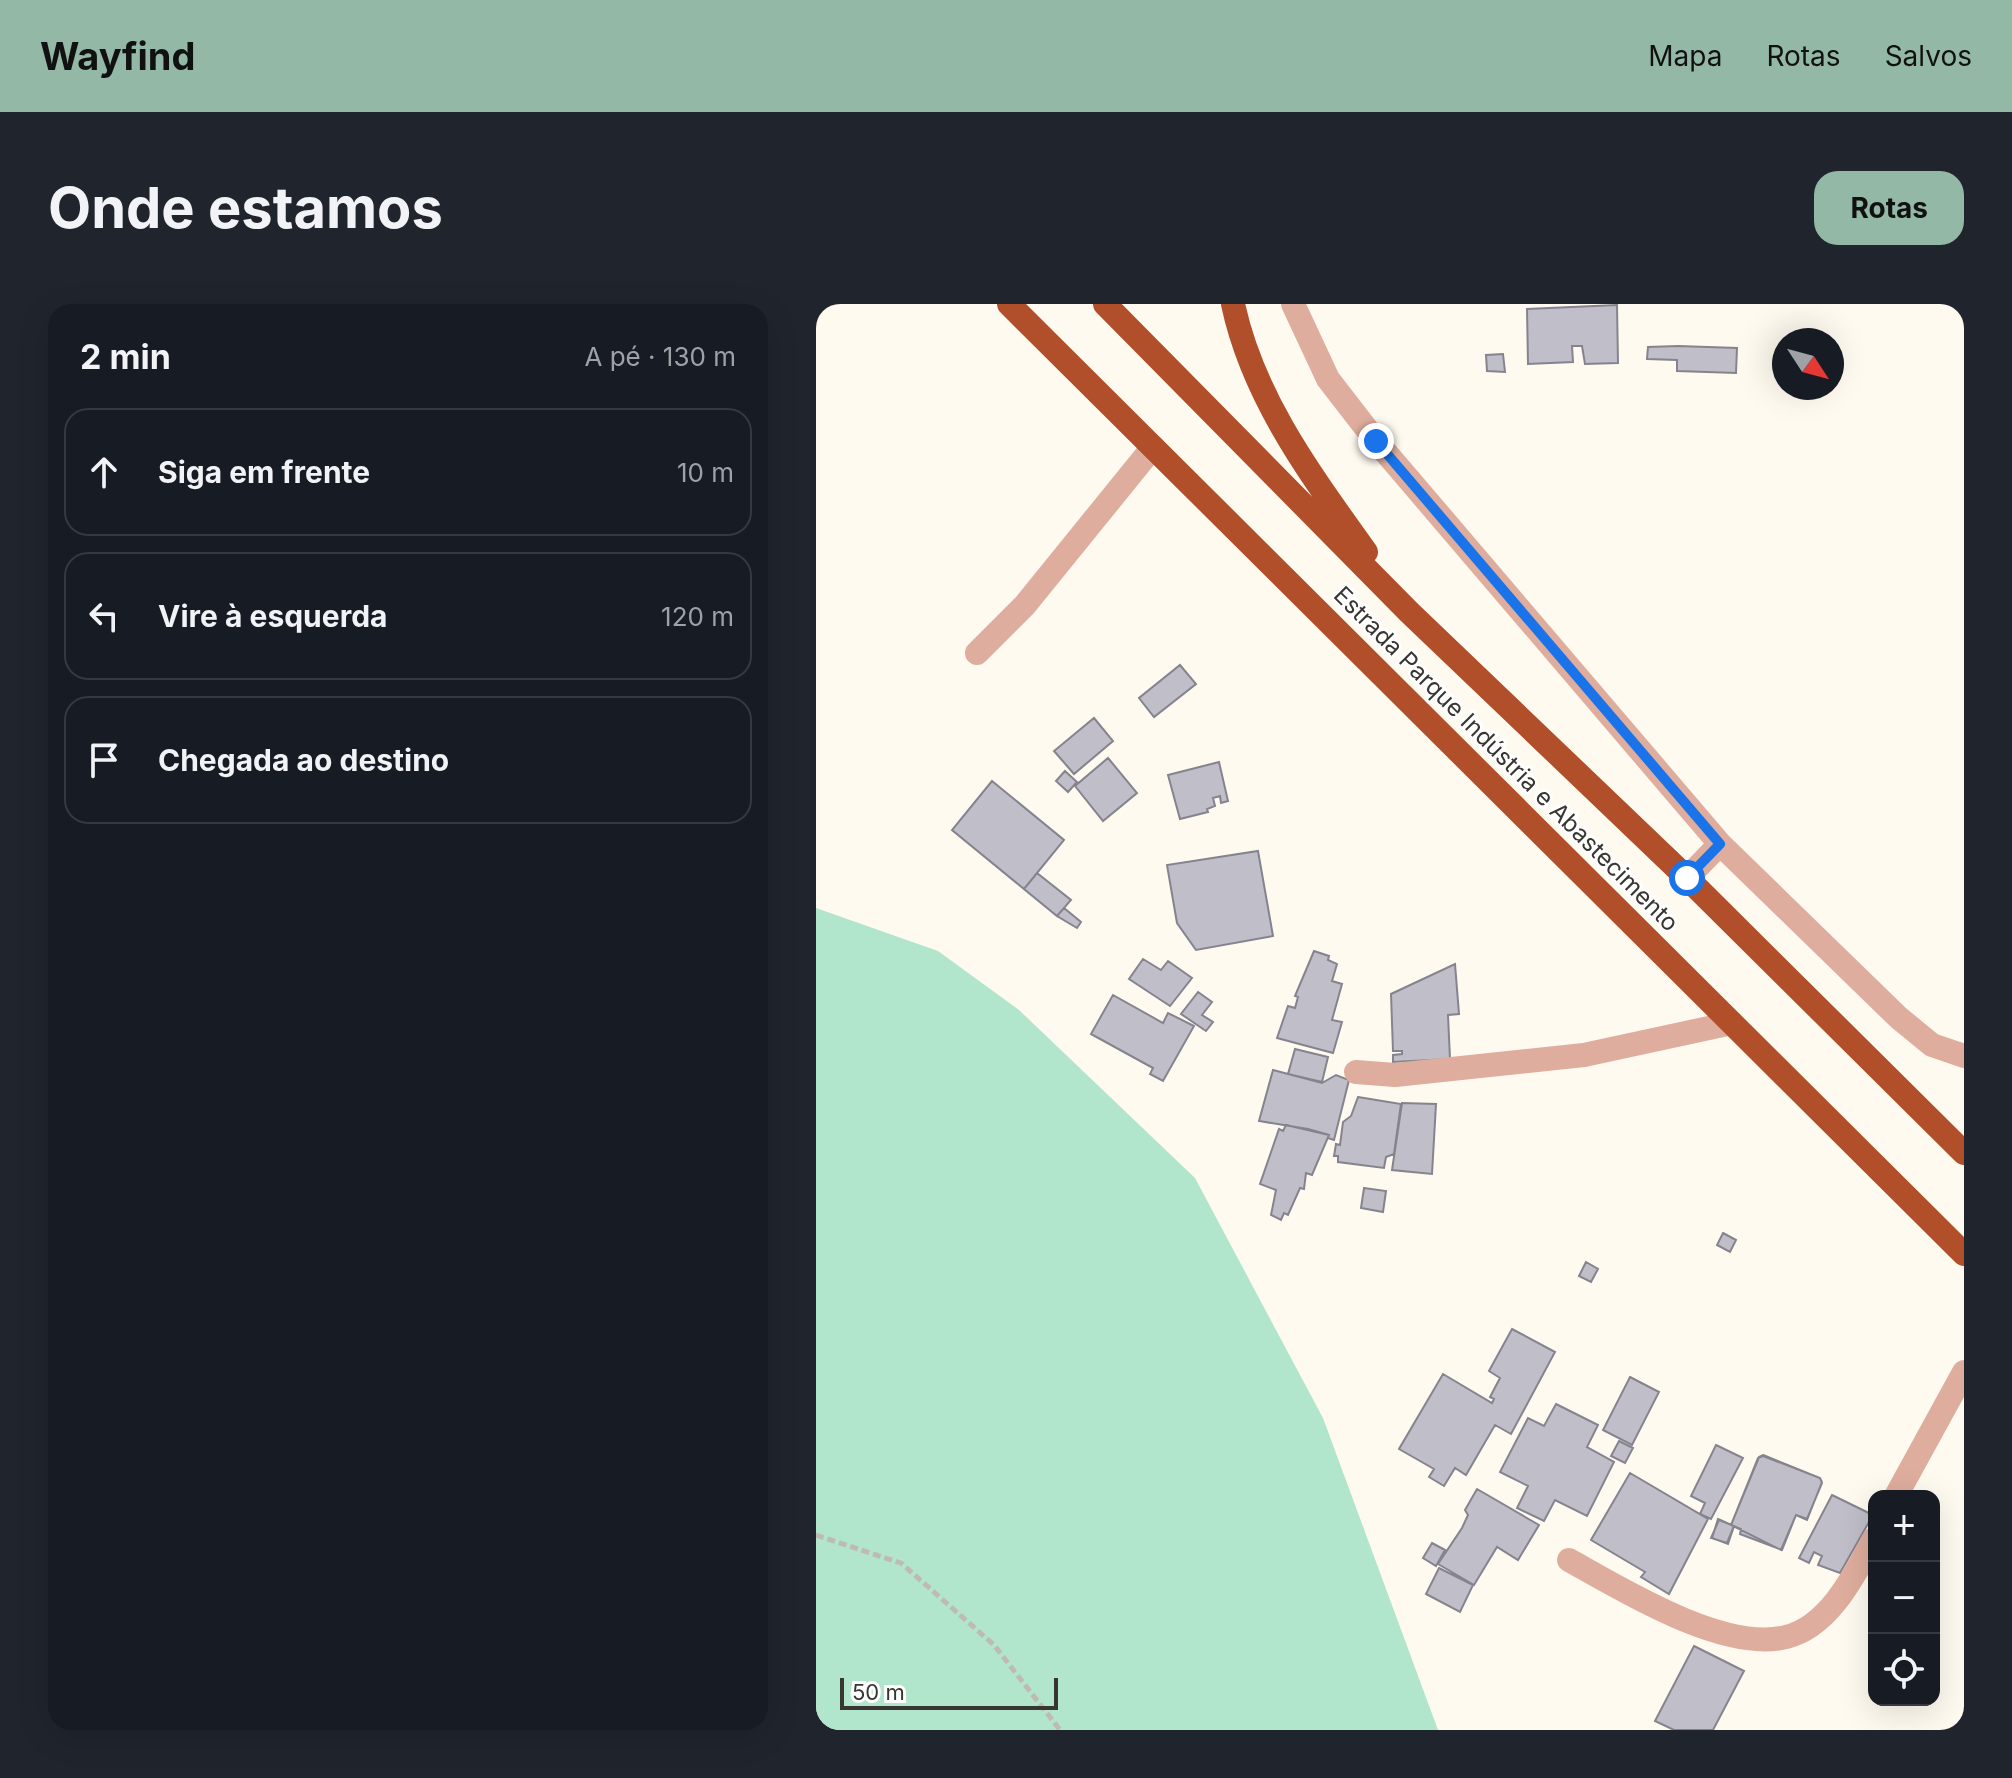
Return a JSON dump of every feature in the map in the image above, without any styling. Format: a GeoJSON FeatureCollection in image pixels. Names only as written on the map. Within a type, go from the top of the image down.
{"type":"FeatureCollection","features":[{"type":"Feature","properties":{"kind":"highway","name":"Estrada Parque Indústria e Abastecimento"},"geometry":{"type":"LineString","coordinates":[[1009,304],[1964,1254]]}},
{"type":"Feature","properties":{"kind":"highway","name":"Estrada Parque Indústria e Abastecimento"},"geometry":{"type":"LineString","coordinates":[[1105,304],[1409,612],[1687,878],[1964,1153]]}},
{"type":"Feature","properties":{"kind":"highway"},"geometry":{"type":"LineString","coordinates":[[1233,304],[1268,403],[1304,465],[1409,612]]}},
{"type":"Feature","properties":{"kind":"street"},"geometry":{"type":"LineString","coordinates":[[1293,304],[1328,379],[1376,441],[1720,844],[1899,1018],[1932,1045],[1964,1056]]}},
{"type":"Feature","properties":{"kind":"street"},"geometry":{"type":"LineString","coordinates":[[977,653],[1025,605],[1153,447]]}},
{"type":"Feature","properties":{"kind":"street"},"geometry":{"type":"LineString","coordinates":[[1687,878],[1720,844]]}},
{"type":"Feature","properties":{"kind":"street"},"geometry":{"type":"LineString","coordinates":[[1356,1072],[1395,1075],[1584,1055],[1732,1023]]}},
{"type":"Feature","properties":{"kind":"street"},"geometry":{"type":"LineString","coordinates":[[1899,1490],[1964,1372]]}},
{"type":"Feature","properties":{"kind":"street"},"geometry":{"type":"LineString","coordinates":[[1569,1560],[1667,1614],[1741,1635],[1786,1637],[1816,1621],[1837,1600],[1868,1549]]}},
{"type":"Feature","properties":{"kind":"path"},"geometry":{"type":"LineString","coordinates":[[816,1535],[901,1563],[994,1645],[1060,1730]]}},
{"type":"Feature","properties":{"kind":"green space"},"geometry":{"type":"Polygon","coordinates":[[[816,908],[938,951],[1019,1010],[1195,1178],[1323,1418],[1438,1730],[816,1730],[816,908]]]}},
{"type":"Feature","properties":{"kind":"building"},"geometry":{"type":"Polygon","coordinates":[[[1617,305],[1618,363],[1585,364],[1582,346],[1572,346],[1573,362],[1528,364],[1527,309],[1617,305]]]}},
{"type":"Feature","properties":{"kind":"building"},"geometry":{"type":"Polygon","coordinates":[[[1648,347],[1737,348],[1736,373],[1677,371],[1677,360],[1647,359],[1648,347]]]}},
{"type":"Feature","properties":{"kind":"building"},"geometry":{"type":"Polygon","coordinates":[[[1503,354],[1505,372],[1487,371],[1486,355],[1503,354]]]}},
{"type":"Feature","properties":{"kind":"building"},"geometry":{"type":"Polygon","coordinates":[[[1180,665],[1196,684],[1154,717],[1139,698],[1180,665]]]}},
{"type":"Feature","properties":{"kind":"building"},"geometry":{"type":"Polygon","coordinates":[[[1094,718],[1113,741],[1074,774],[1054,751],[1094,718]]]}},
{"type":"Feature","properties":{"kind":"building"},"geometry":{"type":"Polygon","coordinates":[[[1108,758],[1137,793],[1103,821],[1075,786],[1108,758]]]}},
{"type":"Feature","properties":{"kind":"building"},"geometry":{"type":"Polygon","coordinates":[[[1219,762],[1228,801],[1221,803],[1220,796],[1213,798],[1215,806],[1207,809],[1208,812],[1180,819],[1168,775],[1219,762]]]}},
{"type":"Feature","properties":{"kind":"building"},"geometry":{"type":"Polygon","coordinates":[[[1065,771],[1077,782],[1068,792],[1056,781],[1065,771]]]}},
{"type":"Feature","properties":{"kind":"building"},"geometry":{"type":"Polygon","coordinates":[[[992,781],[1064,840],[1024,889],[952,830],[992,781]]]}},
{"type":"Feature","properties":{"kind":"building"},"geometry":{"type":"Polygon","coordinates":[[[1258,851],[1273,936],[1196,950],[1177,923],[1167,865],[1258,851]]]}},
{"type":"Feature","properties":{"kind":"building"},"geometry":{"type":"Polygon","coordinates":[[[1037,873],[1071,900],[1057,916],[1024,889],[1037,873]]]}},
{"type":"Feature","properties":{"kind":"building"},"geometry":{"type":"Polygon","coordinates":[[[1064,908],[1081,922],[1077,928],[1057,916],[1064,908]]]}},
{"type":"Feature","properties":{"kind":"building"},"geometry":{"type":"Polygon","coordinates":[[[1314,951],[1329,956],[1328,960],[1337,964],[1332,981],[1342,984],[1332,1020],[1342,1022],[1333,1053],[1277,1038],[1288,1006],[1295,1008],[1298,997],[1295,996],[1314,951]]]}},
{"type":"Feature","properties":{"kind":"building"},"geometry":{"type":"Polygon","coordinates":[[[1143,959],[1161,970],[1168,961],[1192,978],[1170,1006],[1129,979],[1143,959]]]}},
{"type":"Feature","properties":{"kind":"building"},"geometry":{"type":"Polygon","coordinates":[[[1455,964],[1459,1014],[1448,1015],[1450,1059],[1393,1062],[1393,1055],[1402,1054],[1402,1051],[1393,1051],[1391,994],[1455,964]]]}},
{"type":"Feature","properties":{"kind":"building"},"geometry":{"type":"Polygon","coordinates":[[[1198,992],[1212,1002],[1202,1015],[1213,1022],[1206,1031],[1181,1014],[1198,992]]]}},
{"type":"Feature","properties":{"kind":"building"},"geometry":{"type":"Polygon","coordinates":[[[1113,995],[1163,1023],[1168,1013],[1194,1026],[1163,1081],[1150,1074],[1153,1068],[1091,1034],[1113,995]]]}},
{"type":"Feature","properties":{"kind":"building"},"geometry":{"type":"Polygon","coordinates":[[[1295,1049],[1328,1057],[1322,1082],[1288,1074],[1295,1049]]]}},
{"type":"Feature","properties":{"kind":"building"},"geometry":{"type":"Polygon","coordinates":[[[1273,1070],[1322,1083],[1336,1075],[1349,1080],[1334,1140],[1328,1138],[1329,1135],[1308,1129],[1259,1121],[1273,1070]]]}},
{"type":"Feature","properties":{"kind":"building"},"geometry":{"type":"Polygon","coordinates":[[[1358,1097],[1401,1104],[1394,1154],[1386,1157],[1384,1168],[1338,1162],[1338,1156],[1334,1156],[1336,1144],[1340,1145],[1343,1122],[1351,1116],[1358,1097]]]}},
{"type":"Feature","properties":{"kind":"building"},"geometry":{"type":"Polygon","coordinates":[[[1402,1103],[1436,1104],[1432,1174],[1392,1170],[1402,1103]]]}},
{"type":"Feature","properties":{"kind":"building"},"geometry":{"type":"Polygon","coordinates":[[[1286,1125],[1329,1135],[1312,1175],[1306,1173],[1304,1189],[1300,1188],[1288,1215],[1284,1213],[1281,1220],[1271,1215],[1276,1190],[1260,1184],[1279,1129],[1283,1131],[1286,1125]]]}},
{"type":"Feature","properties":{"kind":"building"},"geometry":{"type":"Polygon","coordinates":[[[1364,1188],[1386,1191],[1383,1212],[1361,1208],[1364,1188]]]}},
{"type":"Feature","properties":{"kind":"building"},"geometry":{"type":"Polygon","coordinates":[[[1723,1233],[1736,1240],[1730,1252],[1717,1245],[1723,1233]]]}},
{"type":"Feature","properties":{"kind":"building"},"geometry":{"type":"Polygon","coordinates":[[[1586,1262],[1598,1269],[1591,1282],[1579,1276],[1586,1262]]]}},
{"type":"Feature","properties":{"kind":"building"},"geometry":{"type":"Polygon","coordinates":[[[1512,1329],[1555,1352],[1511,1434],[1495,1425],[1466,1475],[1455,1468],[1444,1486],[1429,1477],[1434,1469],[1399,1449],[1443,1374],[1492,1403],[1494,1399],[1490,1397],[1500,1378],[1489,1371],[1512,1329]]]}},
{"type":"Feature","properties":{"kind":"building"},"geometry":{"type":"Polygon","coordinates":[[[1630,1377],[1659,1392],[1632,1445],[1603,1430],[1630,1377]]]}},
{"type":"Feature","properties":{"kind":"building"},"geometry":{"type":"Polygon","coordinates":[[[1556,1404],[1598,1425],[1587,1447],[1614,1462],[1587,1516],[1555,1500],[1544,1521],[1517,1508],[1528,1486],[1500,1472],[1528,1418],[1544,1426],[1556,1404]]]}},
{"type":"Feature","properties":{"kind":"building"},"geometry":{"type":"Polygon","coordinates":[[[1619,1441],[1633,1448],[1625,1463],[1611,1456],[1619,1441]]]}},
{"type":"Feature","properties":{"kind":"building"},"geometry":{"type":"Polygon","coordinates":[[[1716,1445],[1743,1458],[1711,1519],[1700,1514],[1705,1503],[1691,1496],[1716,1445]]]}},
{"type":"Feature","properties":{"kind":"building"},"geometry":{"type":"Polygon","coordinates":[[[1763,1455],[1820,1478],[1822,1482],[1807,1520],[1796,1515],[1782,1550],[1740,1534],[1741,1529],[1731,1525],[1759,1457],[1763,1455]]]}},
{"type":"Feature","properties":{"kind":"building"},"geometry":{"type":"Polygon","coordinates":[[[1763,1456],[1820,1478],[1822,1483],[1807,1519],[1796,1515],[1781,1550],[1731,1525],[1758,1458],[1763,1456]]]}},
{"type":"Feature","properties":{"kind":"building"},"geometry":{"type":"Polygon","coordinates":[[[1630,1473],[1708,1519],[1669,1594],[1641,1577],[1645,1572],[1591,1540],[1630,1473]]]}},
{"type":"Feature","properties":{"kind":"building"},"geometry":{"type":"Polygon","coordinates":[[[1477,1489],[1539,1525],[1518,1560],[1497,1547],[1474,1585],[1438,1564],[1462,1528],[1468,1515],[1465,1510],[1477,1489]]]}},
{"type":"Feature","properties":{"kind":"building"},"geometry":{"type":"Polygon","coordinates":[[[1832,1495],[1868,1513],[1868,1524],[1840,1573],[1818,1565],[1822,1556],[1814,1552],[1809,1563],[1799,1558],[1832,1495]]]}},
{"type":"Feature","properties":{"kind":"building"},"geometry":{"type":"Polygon","coordinates":[[[1718,1519],[1734,1526],[1728,1544],[1712,1538],[1718,1519]]]}},
{"type":"Feature","properties":{"kind":"building"},"geometry":{"type":"Polygon","coordinates":[[[1719,1520],[1734,1526],[1727,1543],[1711,1538],[1719,1520]]]}},
{"type":"Feature","properties":{"kind":"building"},"geometry":{"type":"Polygon","coordinates":[[[1432,1543],[1445,1550],[1436,1566],[1423,1558],[1432,1543]]]}},
{"type":"Feature","properties":{"kind":"building"},"geometry":{"type":"Polygon","coordinates":[[[1439,1568],[1473,1585],[1460,1612],[1426,1594],[1439,1568]]]}},
{"type":"Feature","properties":{"kind":"building"},"geometry":{"type":"Polygon","coordinates":[[[1694,1646],[1744,1671],[1713,1730],[1674,1730],[1655,1721],[1694,1646]]]}},
{"type":"Feature","properties":{"kind":"route"},"geometry":{"type":"LineString","coordinates":[[1376,441],[1720,844],[1687,878]]}}]}
